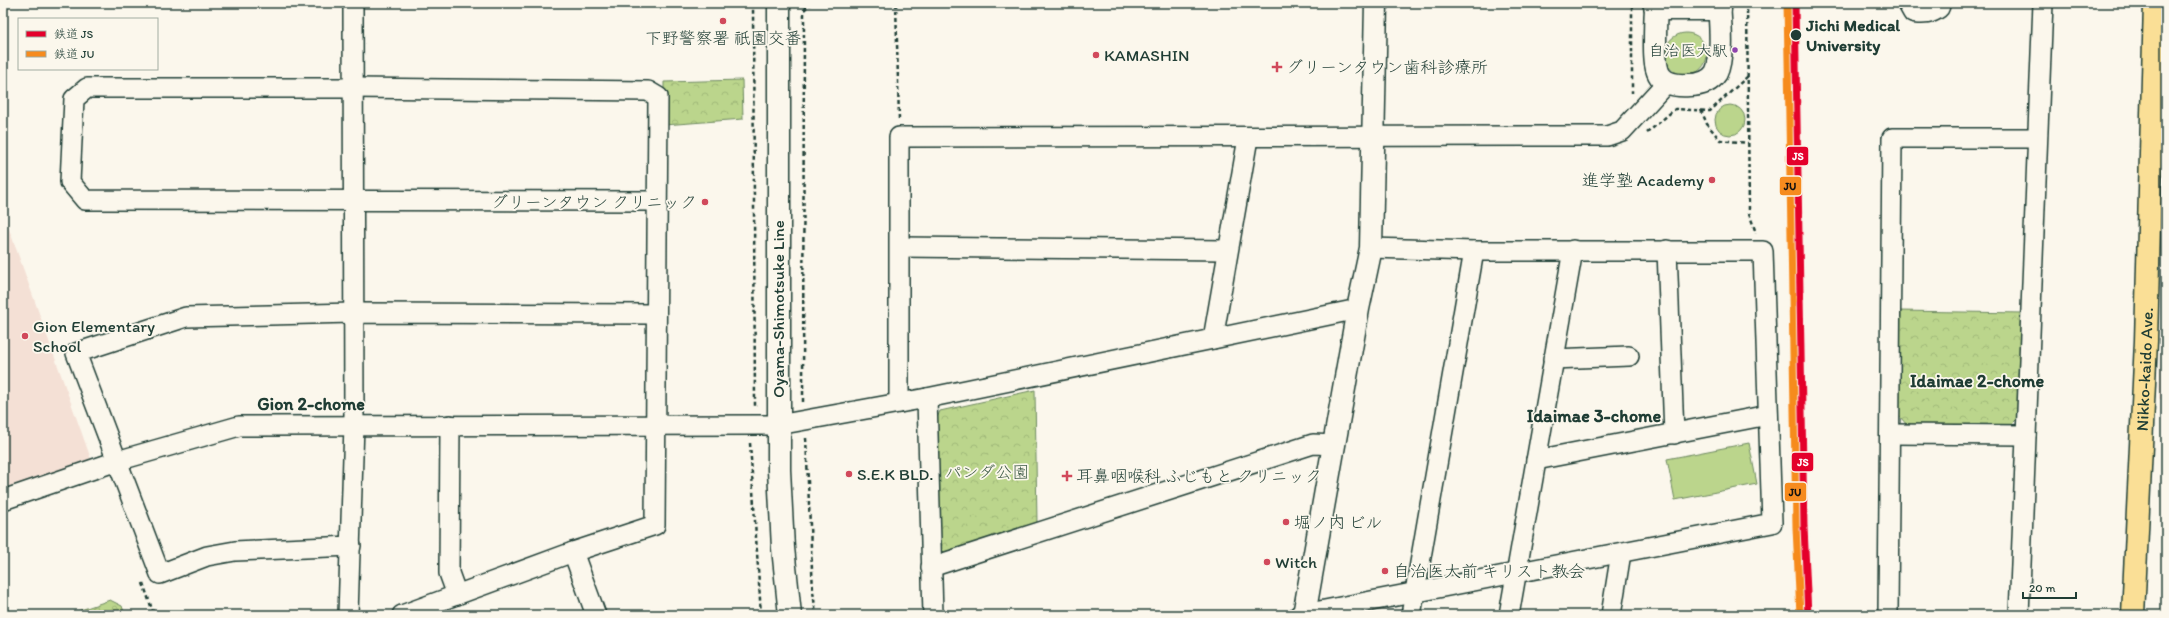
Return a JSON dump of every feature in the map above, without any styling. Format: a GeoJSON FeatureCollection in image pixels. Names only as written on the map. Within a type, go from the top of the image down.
{"type":"FeatureCollection","features":[{"type":"Feature","properties":{"kind":"highway","name":"Nikko-kaido Ave."},"geometry":{"type":"LineString","coordinates":[[2133,615],[2159,82],[2155,3]]}},
{"type":"Feature","properties":{"kind":"street"},"geometry":{"type":"LineString","coordinates":[[348,615],[354,425],[353,3]]}},
{"type":"Feature","properties":{"kind":"street","name":"Oyama-Shimotsuke Line"},"geometry":{"type":"LineString","coordinates":[[779,3],[778,425],[783,548],[790,615]]}},
{"type":"Feature","properties":{"kind":"street"},"geometry":{"type":"LineString","coordinates":[[1371,248],[1474,251],[1763,251],[1772,523],[1516,574],[1303,614],[1335,445],[1358,309],[1371,248],[1376,3]]}},
{"type":"Feature","properties":{"kind":"street"},"geometry":{"type":"LineString","coordinates":[[1908,3],[1914,12],[1931,12],[1938,7],[1939,3]]}},
{"type":"Feature","properties":{"kind":"street"},"geometry":{"type":"LineString","coordinates":[[2019,615],[2043,3]]}},
{"type":"Feature","properties":{"kind":"street"},"geometry":{"type":"LineString","coordinates":[[1655,6],[1720,6],[1720,60],[1712,77],[1699,85],[1678,86],[1667,82],[1657,74],[1655,66],[1655,6]]}},
{"type":"Feature","properties":{"kind":"street"},"geometry":{"type":"LineString","coordinates":[[899,403],[899,137],[1248,138],[1374,136],[1607,136],[1622,131],[1667,82]]}},
{"type":"Feature","properties":{"kind":"street"},"geometry":{"type":"LineString","coordinates":[[402,615],[573,552],[655,525],[658,97],[648,91],[353,88],[87,88],[74,99],[70,182],[85,200],[657,201]]}},
{"type":"Feature","properties":{"kind":"street"},"geometry":{"type":"LineString","coordinates":[[1213,339],[1227,250],[1248,138]]}},
{"type":"Feature","properties":{"kind":"street"},"geometry":{"type":"LineString","coordinates":[[1888,615],[1892,138],[2037,138]]}},
{"type":"Feature","properties":{"kind":"street"},"geometry":{"type":"LineString","coordinates":[[900,247],[1227,250]]}},
{"type":"Feature","properties":{"kind":"street"},"geometry":{"type":"LineString","coordinates":[[1509,615],[1573,250]]}},
{"type":"Feature","properties":{"kind":"street"},"geometry":{"type":"LineString","coordinates":[[1667,250],[1674,434]]}},
{"type":"Feature","properties":{"kind":"street"},"geometry":{"type":"LineString","coordinates":[[1411,615],[1474,251]]}},
{"type":"Feature","properties":{"kind":"street"},"geometry":{"type":"LineString","coordinates":[[3,500],[117,460],[239,426],[778,425],[927,398],[1358,309]]}},
{"type":"Feature","properties":{"kind":"street"},"geometry":{"type":"LineString","coordinates":[[351,546],[235,552],[207,556],[160,574],[76,353],[186,317],[353,313],[656,314]]}},
{"type":"Feature","properties":{"kind":"street"},"geometry":{"type":"LineString","coordinates":[[1553,359],[1629,356]]}},
{"type":"Feature","properties":{"kind":"street"},"geometry":{"type":"LineString","coordinates":[[927,398],[931,567],[934,615]]}},
{"type":"Feature","properties":{"kind":"street"},"geometry":{"type":"LineString","coordinates":[[1536,460],[1768,415]]}},
{"type":"Feature","properties":{"kind":"street"},"geometry":{"type":"LineString","coordinates":[[450,425],[449,573],[457,595]]}},
{"type":"Feature","properties":{"kind":"street"},"geometry":{"type":"LineString","coordinates":[[1890,434],[2026,435]]}},
{"type":"Feature","properties":{"kind":"street"},"geometry":{"type":"LineString","coordinates":[[931,567],[1313,444],[1335,445]]}},
{"type":"Feature","properties":{"kind":"street"},"geometry":{"type":"LineString","coordinates":[[573,552],[596,615]]}},
{"type":"Feature","properties":{"kind":"street"},"geometry":{"type":"LineString","coordinates":[[1611,615],[1621,553]]}},
{"type":"Feature","properties":{"kind":"path"},"geometry":{"type":"LineString","coordinates":[[752,3],[756,397],[750,442],[761,615]]}},
{"type":"Feature","properties":{"kind":"path"},"geometry":{"type":"LineString","coordinates":[[811,3],[804,10],[803,420],[806,434],[812,590],[816,615]]}},
{"type":"Feature","properties":{"kind":"path"},"geometry":{"type":"LineString","coordinates":[[896,3],[899,137]]}},
{"type":"Feature","properties":{"kind":"path"},"geometry":{"type":"LineString","coordinates":[[1626,3],[1632,6],[1632,102],[1634,118]]}},
{"type":"Feature","properties":{"kind":"path"},"geometry":{"type":"LineString","coordinates":[[1747,3],[1749,214],[1763,251]]}},
{"type":"Feature","properties":{"kind":"path"},"geometry":{"type":"LineString","coordinates":[[1645,135],[1675,109],[1710,111],[1748,76]]}},
{"type":"Feature","properties":{"kind":"path"},"geometry":{"type":"LineString","coordinates":[[1701,110],[1707,124],[1720,140],[1748,143]]}},
{"type":"Feature","properties":{"kind":"shaded area","name":"Gion Elementary School"},"geometry":{"type":"Polygon","coordinates":[[[3,212],[91,459],[3,491],[3,212]]]}},
{"type":"Feature","properties":{"kind":"shaded area"},"geometry":{"type":"Polygon","coordinates":[[[2164,286],[2166,286],[2166,398],[2159,399],[2164,286]]]}},
{"type":"Feature","properties":{"kind":"green space"},"geometry":{"type":"Polygon","coordinates":[[[1682,33],[1690,33],[1701,39],[1707,50],[1707,58],[1701,69],[1690,75],[1682,75],[1671,69],[1665,58],[1665,50],[1671,39],[1682,33]]]}},
{"type":"Feature","properties":{"kind":"green space"},"geometry":{"type":"Polygon","coordinates":[[[742,80],[743,119],[664,125],[664,82],[742,80]]]}},
{"type":"Feature","properties":{"kind":"green space"},"geometry":{"type":"Polygon","coordinates":[[[1730,105],[1736,106],[1744,114],[1744,126],[1736,134],[1730,135],[1724,134],[1716,126],[1715,120],[1716,114],[1724,106],[1730,105]]]}},
{"type":"Feature","properties":{"kind":"green space"},"geometry":{"type":"Polygon","coordinates":[[[1899,311],[2023,313],[2019,417],[2009,427],[1909,427],[1899,416],[1899,311]]]}},
{"type":"Feature","properties":{"kind":"green space","name":"パンダ公園"},"geometry":{"type":"Polygon","coordinates":[[[1035,390],[1037,524],[950,553],[944,552],[939,546],[936,420],[940,411],[1035,390]]]}},
{"type":"Feature","properties":{"kind":"green space"},"geometry":{"type":"Polygon","coordinates":[[[1749,443],[1757,484],[1675,500],[1667,459],[1749,443]]]}},
{"type":"Feature","properties":{"kind":"green space"},"geometry":{"type":"Polygon","coordinates":[[[110,600],[122,606],[125,615],[66,615],[110,600]]]}},
{"type":"Feature","properties":{"kind":"rail line","name":"JU"},"geometry":{"type":"LineString","coordinates":[[1787,3],[1796,527],[1800,615]]}},
{"type":"Feature","properties":{"kind":"rail line","name":"JS"},"geometry":{"type":"LineString","coordinates":[[1795,3],[1804,527],[1808,615]]}},
{"type":"Feature","properties":{"kind":"place","name":"下野警察署 祇園交番"},"geometry":{"type":"Point","coordinates":[723,21]}},
{"type":"Feature","properties":{"kind":"place","name":"Jichi Medical University"},"geometry":{"type":"Point","coordinates":[1796,35]}},
{"type":"Feature","properties":{"kind":"place","name":"自治医大駅"},"geometry":{"type":"Point","coordinates":[1735,50]}},
{"type":"Feature","properties":{"kind":"place","name":"KAMASHIN"},"geometry":{"type":"Point","coordinates":[1096,55]}},
{"type":"Feature","properties":{"kind":"place","name":"グリーンタウン歯科診療所"},"geometry":{"type":"Point","coordinates":[1277,67]}},
{"type":"Feature","properties":{"kind":"place","name":"進学塾 Academy"},"geometry":{"type":"Point","coordinates":[1712,180]}},
{"type":"Feature","properties":{"kind":"place","name":"グリーンタウン クリニック"},"geometry":{"type":"Point","coordinates":[705,202]}},
{"type":"Feature","properties":{"kind":"place","name":"Gion Elementary School"},"geometry":{"type":"Point","coordinates":[25,336]}},
{"type":"Feature","properties":{"kind":"place","name":"S.E.K BLD."},"geometry":{"type":"Point","coordinates":[849,474]}},
{"type":"Feature","properties":{"kind":"place","name":"耳鼻咽喉科 ふじもと クリニック"},"geometry":{"type":"Point","coordinates":[1067,476]}},
{"type":"Feature","properties":{"kind":"place","name":"堀ノ内 ビル"},"geometry":{"type":"Point","coordinates":[1286,522]}},
{"type":"Feature","properties":{"kind":"place","name":"Witch"},"geometry":{"type":"Point","coordinates":[1267,562]}},
{"type":"Feature","properties":{"kind":"place","name":"自治医大前 キリスト教会"},"geometry":{"type":"Point","coordinates":[1385,571]}},
{"type":"Feature","properties":{"kind":"district","name":"Idaimae 2-chome"},"geometry":{"type":"Point","coordinates":[1977,381]}},
{"type":"Feature","properties":{"kind":"district","name":"Gion 2-chome"},"geometry":{"type":"Point","coordinates":[311,404]}},
{"type":"Feature","properties":{"kind":"district","name":"Idaimae 3-chome"},"geometry":{"type":"Point","coordinates":[1594,416]}}]}
